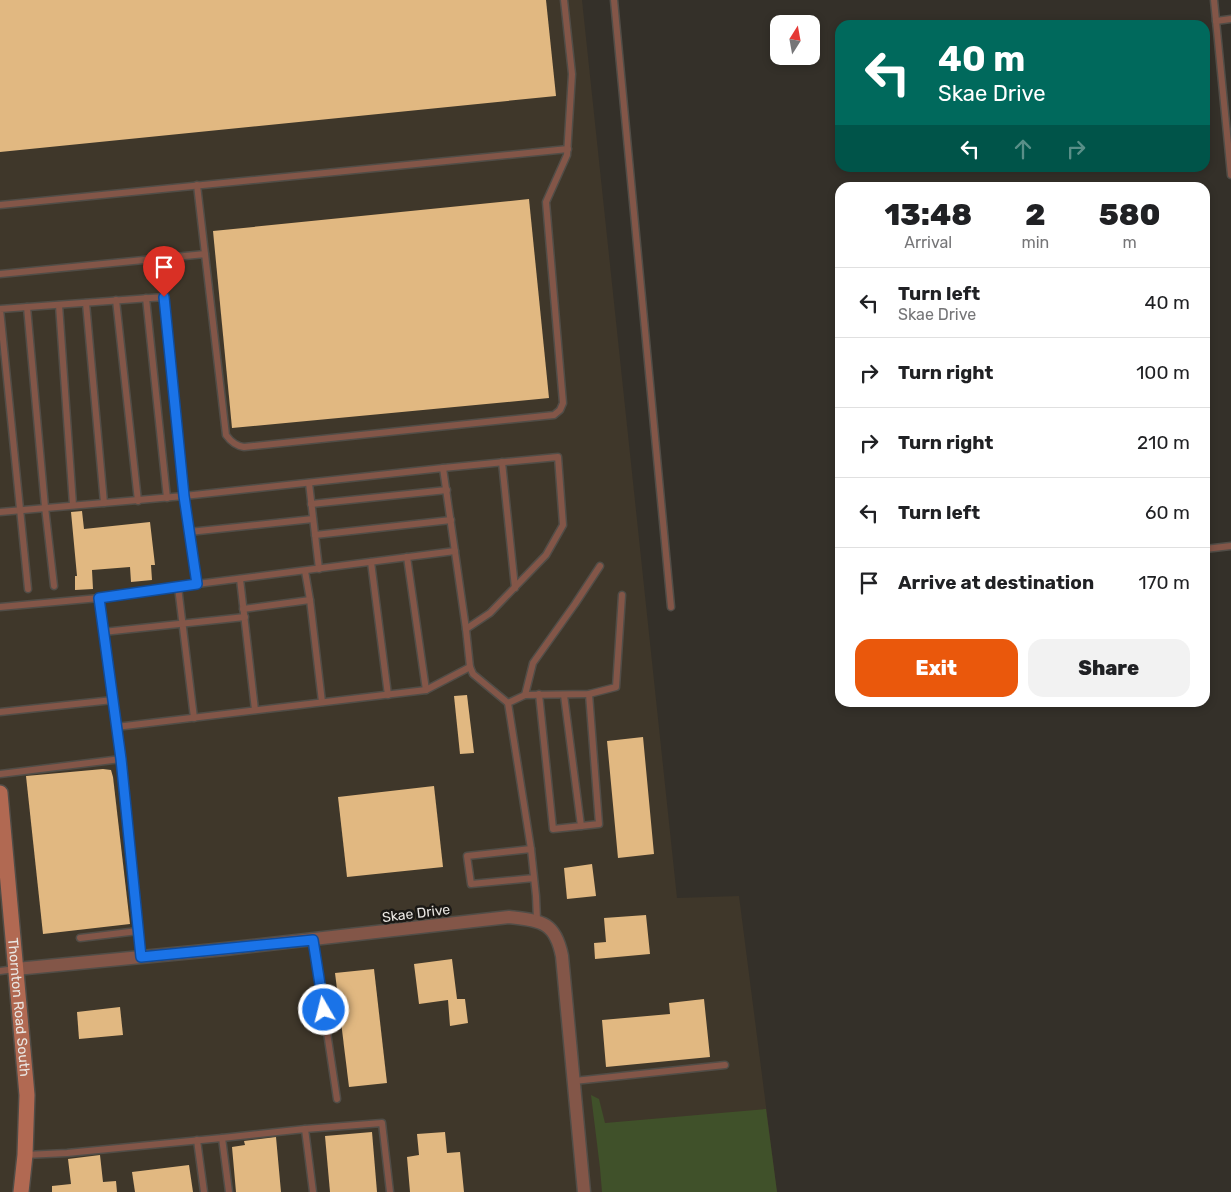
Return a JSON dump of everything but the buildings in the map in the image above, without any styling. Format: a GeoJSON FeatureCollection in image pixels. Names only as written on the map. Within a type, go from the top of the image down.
{"type":"FeatureCollection","features":[{"type":"Feature","properties":{"kind":"street","name":"Thornton Road South"},"geometry":{"type":"LineString","coordinates":[[0,793],[27,1095],[25,1155],[21,1192]]}},
{"type":"Feature","properties":{"kind":"street","name":"Skae Drive"},"geometry":{"type":"LineString","coordinates":[[16,969],[313,940],[509,917],[537,920]]}},
{"type":"Feature","properties":{"kind":"street"},"geometry":{"type":"LineString","coordinates":[[537,920],[553,932],[559,942],[562,956],[584,1192]]}},
{"type":"Feature","properties":{"kind":"lane"},"geometry":{"type":"LineString","coordinates":[[197,185],[226,435],[230,441],[244,447],[554,414],[560,410],[563,403],[546,202],[568,149],[572,74],[564,0]]}},
{"type":"Feature","properties":{"kind":"lane"},"geometry":{"type":"LineString","coordinates":[[614,0],[671,607]]}},
{"type":"Feature","properties":{"kind":"lane"},"geometry":{"type":"LineString","coordinates":[[1214,0],[1231,175]]}},
{"type":"Feature","properties":{"kind":"lane"},"geometry":{"type":"LineString","coordinates":[[1216,21],[1231,19]]}},
{"type":"Feature","properties":{"kind":"lane"},"geometry":{"type":"LineString","coordinates":[[0,205],[568,149]]}},
{"type":"Feature","properties":{"kind":"lane"},"geometry":{"type":"LineString","coordinates":[[0,274],[205,254]]}},
{"type":"Feature","properties":{"kind":"lane"},"geometry":{"type":"LineString","coordinates":[[28,589],[0,309],[164,297],[184,496],[197,584]]}},
{"type":"Feature","properties":{"kind":"lane"},"geometry":{"type":"LineString","coordinates":[[146,298],[167,498]]}},
{"type":"Feature","properties":{"kind":"lane"},"geometry":{"type":"LineString","coordinates":[[116,300],[138,500]]}},
{"type":"Feature","properties":{"kind":"lane"},"geometry":{"type":"LineString","coordinates":[[86,302],[104,504]]}},
{"type":"Feature","properties":{"kind":"lane"},"geometry":{"type":"LineString","coordinates":[[59,304],[73,505]]}},
{"type":"Feature","properties":{"kind":"lane"},"geometry":{"type":"LineString","coordinates":[[27,307],[54,586]]}},
{"type":"Feature","properties":{"kind":"lane"},"geometry":{"type":"LineString","coordinates":[[0,512],[167,498],[558,457],[563,525],[546,555],[490,613],[466,629]]}},
{"type":"Feature","properties":{"kind":"lane"},"geometry":{"type":"LineString","coordinates":[[502,462],[515,588]]}},
{"type":"Feature","properties":{"kind":"lane"},"geometry":{"type":"LineString","coordinates":[[444,468],[470,667],[473,674],[508,703],[531,849],[537,920]]}},
{"type":"Feature","properties":{"kind":"lane"},"geometry":{"type":"LineString","coordinates":[[309,483],[318,569]]}},
{"type":"Feature","properties":{"kind":"lane"},"geometry":{"type":"LineString","coordinates":[[311,504],[447,490]]}},
{"type":"Feature","properties":{"kind":"lane"},"geometry":{"type":"LineString","coordinates":[[189,532],[313,519]]}},
{"type":"Feature","properties":{"kind":"lane"},"geometry":{"type":"LineString","coordinates":[[315,535],[451,520]]}},
{"type":"Feature","properties":{"kind":"lane"},"geometry":{"type":"LineString","coordinates":[[1210,548],[1231,546]]}},
{"type":"Feature","properties":{"kind":"lane"},"geometry":{"type":"LineString","coordinates":[[0,607],[99,598],[456,551]]}},
{"type":"Feature","properties":{"kind":"lane"},"geometry":{"type":"LineString","coordinates":[[408,557],[426,690]]}},
{"type":"Feature","properties":{"kind":"lane"},"geometry":{"type":"LineString","coordinates":[[371,562],[388,695]]}},
{"type":"Feature","properties":{"kind":"lane"},"geometry":{"type":"LineString","coordinates":[[525,695],[533,663],[600,566]]}},
{"type":"Feature","properties":{"kind":"lane"},"geometry":{"type":"LineString","coordinates":[[305,571],[322,702]]}},
{"type":"Feature","properties":{"kind":"lane"},"geometry":{"type":"LineString","coordinates":[[240,579],[255,710]]}},
{"type":"Feature","properties":{"kind":"lane"},"geometry":{"type":"LineString","coordinates":[[178,587],[194,718]]}},
{"type":"Feature","properties":{"kind":"lane"},"geometry":{"type":"LineString","coordinates":[[508,703],[525,695],[589,694],[616,687],[622,595]]}},
{"type":"Feature","properties":{"kind":"lane"},"geometry":{"type":"LineString","coordinates":[[99,598],[121,759],[141,957]]}},
{"type":"Feature","properties":{"kind":"lane"},"geometry":{"type":"LineString","coordinates":[[243,609],[310,600]]}},
{"type":"Feature","properties":{"kind":"lane"},"geometry":{"type":"LineString","coordinates":[[103,632],[245,617]]}},
{"type":"Feature","properties":{"kind":"lane"},"geometry":{"type":"LineString","coordinates":[[116,727],[426,690],[470,667]]}},
{"type":"Feature","properties":{"kind":"lane"},"geometry":{"type":"LineString","coordinates":[[539,694],[553,828],[599,824],[589,694]]}},
{"type":"Feature","properties":{"kind":"lane"},"geometry":{"type":"LineString","coordinates":[[564,694],[581,826]]}},
{"type":"Feature","properties":{"kind":"lane"},"geometry":{"type":"LineString","coordinates":[[0,712],[113,700]]}},
{"type":"Feature","properties":{"kind":"lane"},"geometry":{"type":"LineString","coordinates":[[0,774],[121,759]]}},
{"type":"Feature","properties":{"kind":"lane"},"geometry":{"type":"LineString","coordinates":[[531,849],[467,856],[471,884],[534,878]]}},
{"type":"Feature","properties":{"kind":"lane"},"geometry":{"type":"LineString","coordinates":[[80,938],[138,931]]}},
{"type":"Feature","properties":{"kind":"lane"},"geometry":{"type":"LineString","coordinates":[[313,940],[337,1098]]}},
{"type":"Feature","properties":{"kind":"lane"},"geometry":{"type":"LineString","coordinates":[[0,971],[16,969]]}},
{"type":"Feature","properties":{"kind":"lane"},"geometry":{"type":"LineString","coordinates":[[574,1081],[725,1065]]}},
{"type":"Feature","properties":{"kind":"lane"},"geometry":{"type":"LineString","coordinates":[[25,1155],[48,1155],[382,1123],[390,1192]]}},
{"type":"Feature","properties":{"kind":"lane"},"geometry":{"type":"LineString","coordinates":[[304,1129],[313,1192]]}},
{"type":"Feature","properties":{"kind":"lane"},"geometry":{"type":"LineString","coordinates":[[222,1138],[229,1192]]}},
{"type":"Feature","properties":{"kind":"lane"},"geometry":{"type":"LineString","coordinates":[[197,1140],[204,1192]]}},
{"type":"Feature","properties":{"kind":"shaded area"},"geometry":{"type":"Polygon","coordinates":[[[0,0],[582,0],[677,898],[739,896],[777,1192],[0,1192],[0,0]]]}},
{"type":"Feature","properties":{"kind":"green space"},"geometry":{"type":"Polygon","coordinates":[[[591,1095],[599,1099],[605,1123],[766,1109],[777,1192],[602,1192],[591,1095]]]}},
{"type":"Feature","properties":{"kind":"route"},"geometry":{"type":"LineString","coordinates":[[164,297],[184,496],[197,584],[99,598],[121,759],[141,957],[313,940],[324,1010]]}}]}
